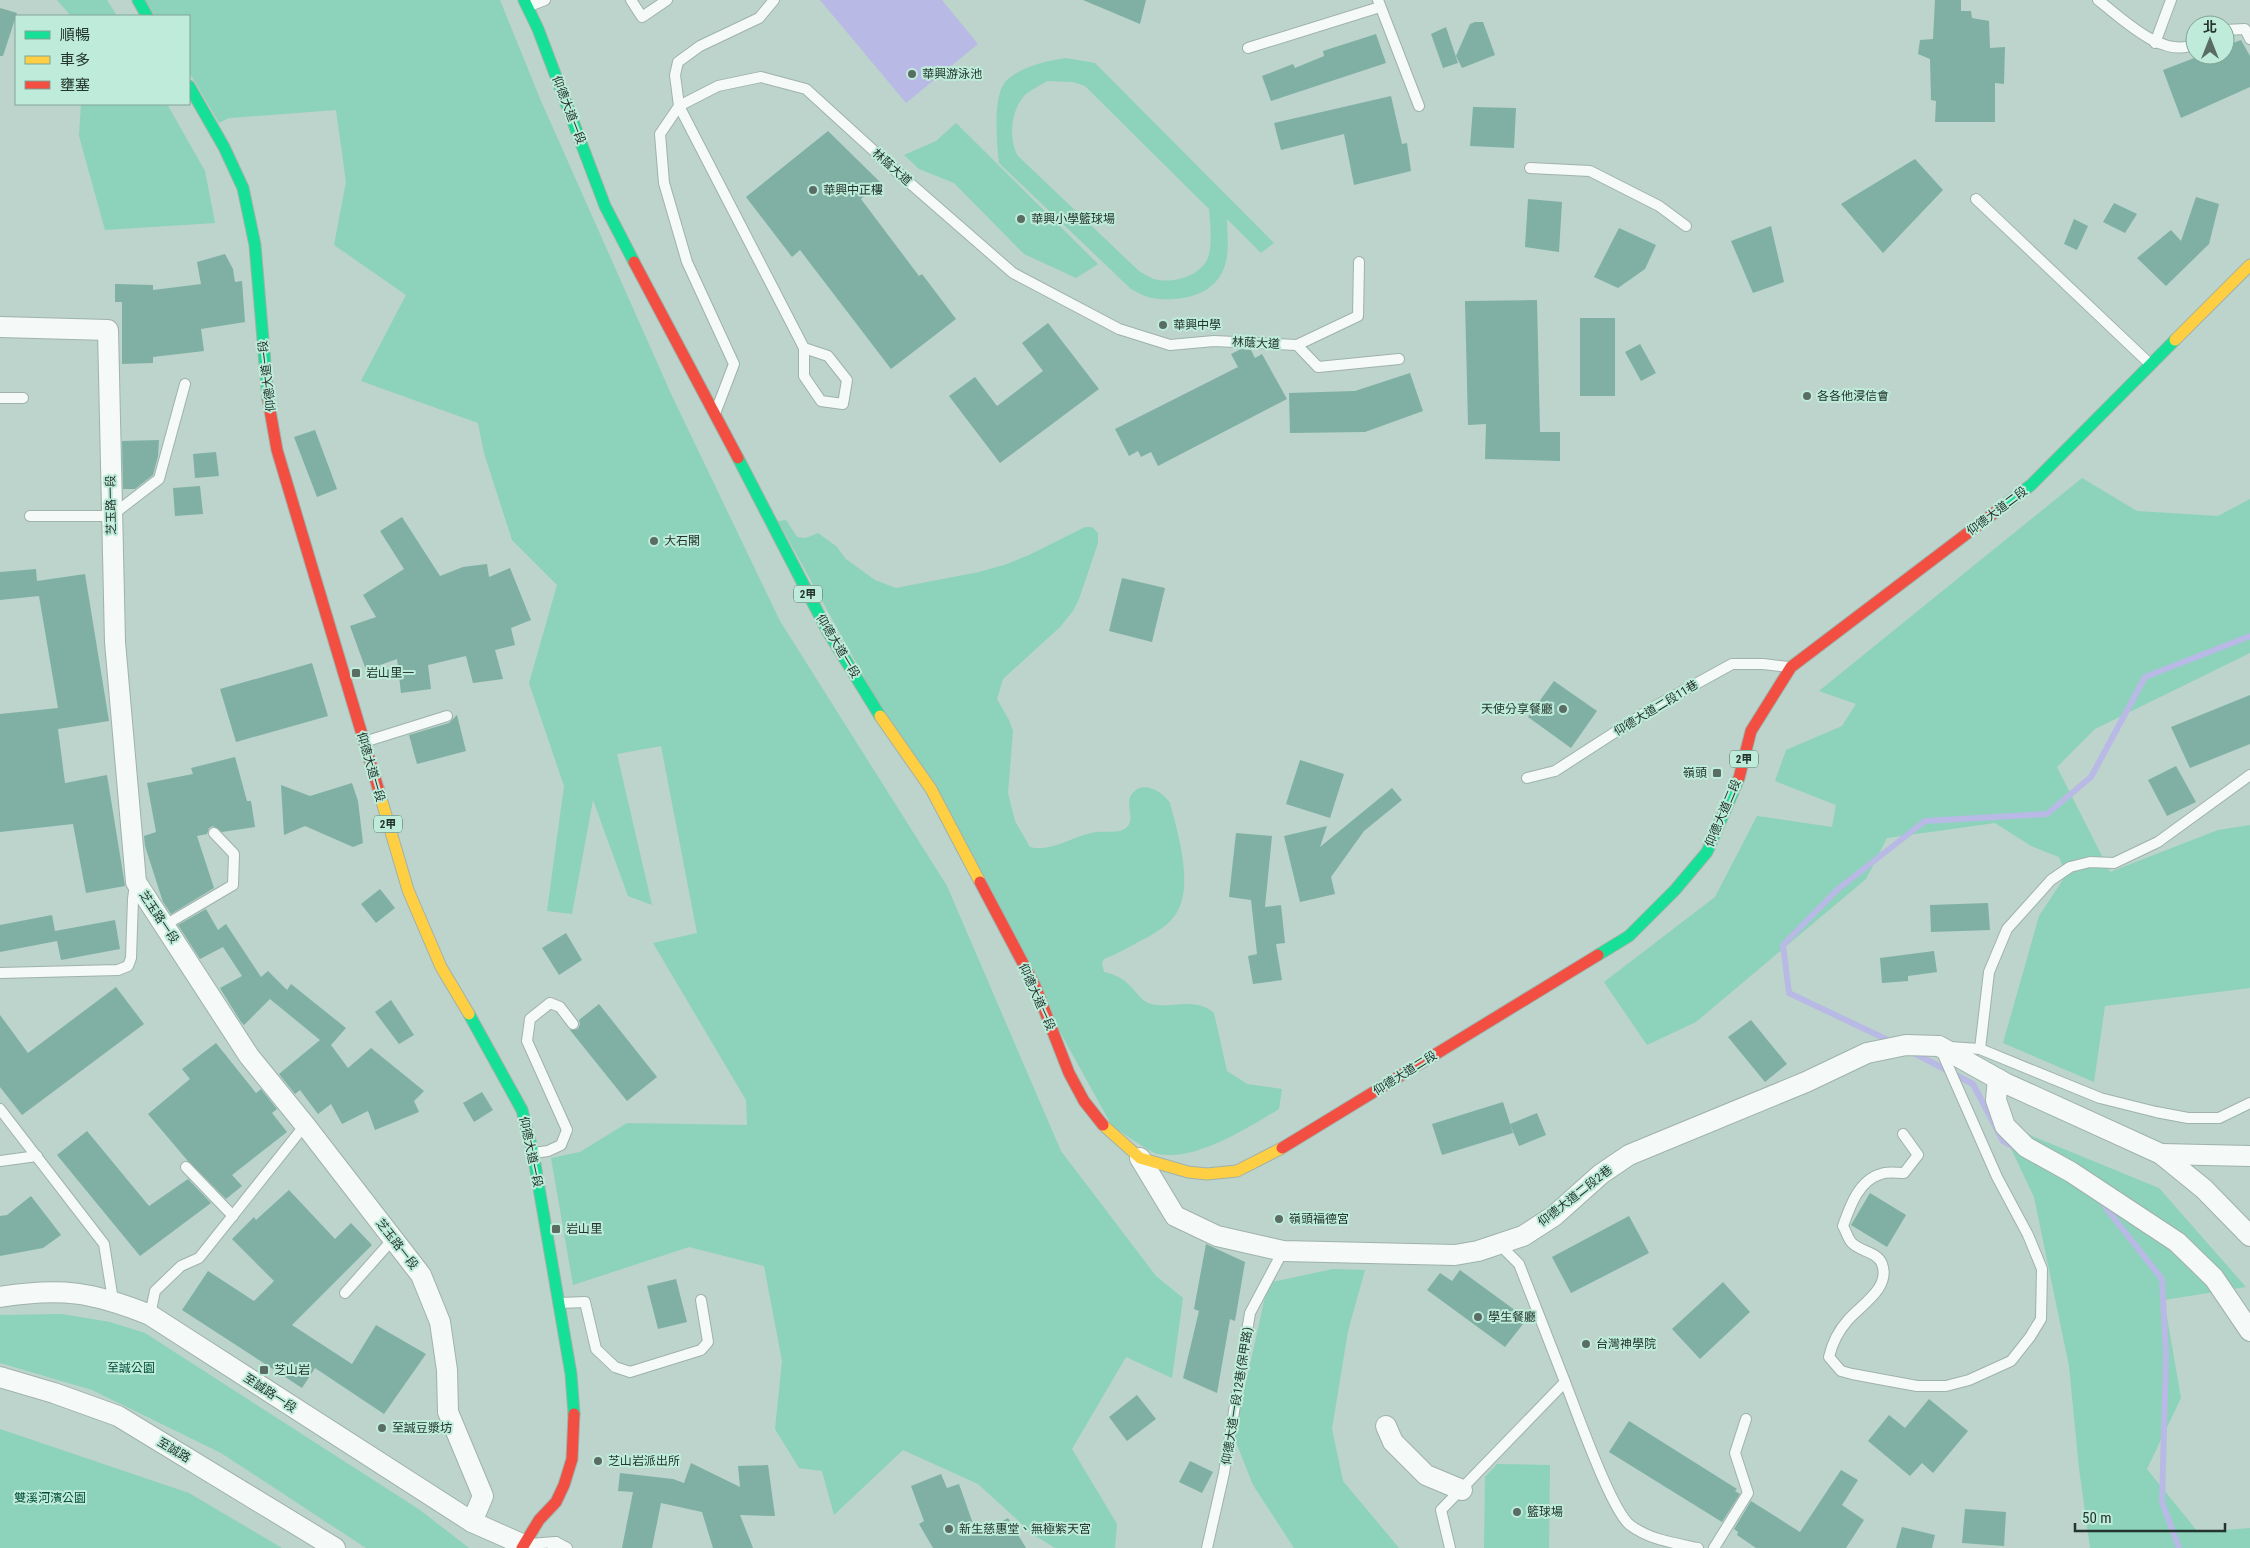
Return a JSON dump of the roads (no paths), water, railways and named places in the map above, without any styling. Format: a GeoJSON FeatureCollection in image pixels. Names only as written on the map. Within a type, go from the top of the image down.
{"type":"FeatureCollection","features":[{"type":"Feature","properties":{"kind":"main road"},"geometry":{"type":"LineString","coordinates":[[138,0],[147,15]]}},
{"type":"Feature","properties":{"kind":"main road","name":"仰德大道一段"},"geometry":{"type":"LineString","coordinates":[[526,4],[605,206],[714,415],[754,487],[827,630],[891,734],[931,789],[1035,986],[1076,1089],[1104,1126],[1140,1158]]}},
{"type":"Feature","properties":{"kind":"main road","name":"仰德大道一段"},"geometry":{"type":"LineString","coordinates":[[190,88],[224,147],[243,188],[255,245],[265,383],[277,450],[408,890],[440,967],[493,1055],[522,1110],[532,1153],[571,1374],[574,1420],[572,1458],[564,1485],[556,1502],[540,1520],[522,1547]]}},
{"type":"Feature","properties":{"kind":"main road","name":"仰德大道二段"},"geometry":{"type":"LineString","coordinates":[[1140,1158],[1193,1173],[1220,1174],[1251,1166],[1326,1123],[1628,936],[1675,890],[1707,852],[1736,785],[1751,731],[1791,668],[2031,485],[2250,265]]}},
{"type":"Feature","properties":{"kind":"street","name":"芝玉路一段"},"geometry":{"type":"LineString","coordinates":[[0,328],[108,330],[115,642],[136,882],[249,1056],[421,1275],[440,1322],[447,1370],[448,1412],[483,1496],[472,1522]]}},
{"type":"Feature","properties":{"kind":"street","name":"仰德大道二段2巷"},"geometry":{"type":"LineString","coordinates":[[1140,1158],[1175,1216],[1216,1236],[1283,1251],[1455,1254],[1478,1251],[1523,1236],[1554,1216],[1601,1174],[1630,1155],[1806,1082],[1867,1052],[1906,1045],[1939,1046]]}},
{"type":"Feature","properties":{"kind":"street"},"geometry":{"type":"LineString","coordinates":[[1939,1046],[1998,1079],[2161,1154],[2204,1189],[2250,1236]]}},
{"type":"Feature","properties":{"kind":"street"},"geometry":{"type":"LineString","coordinates":[[1998,1079],[1996,1100],[2005,1126],[2026,1147],[2070,1172],[2177,1242],[2214,1278],[2250,1331]]}},
{"type":"Feature","properties":{"kind":"street"},"geometry":{"type":"LineString","coordinates":[[2161,1154],[2250,1156]]}},
{"type":"Feature","properties":{"kind":"street","name":"至誠路一段"},"geometry":{"type":"LineString","coordinates":[[0,1297],[32,1292],[76,1292],[113,1300],[150,1315],[472,1522],[522,1547]]}},
{"type":"Feature","properties":{"kind":"street","name":"至誠路"},"geometry":{"type":"LineString","coordinates":[[0,1377],[54,1393],[118,1416],[335,1548]]}},
{"type":"Feature","properties":{"kind":"street"},"geometry":{"type":"LineString","coordinates":[[1386,1426],[1393,1442],[1426,1475],[1462,1490]]}},
{"type":"Feature","properties":{"kind":"lane"},"geometry":{"type":"LineString","coordinates":[[526,4],[545,0]]}},
{"type":"Feature","properties":{"kind":"lane"},"geometry":{"type":"LineString","coordinates":[[632,0],[642,17],[667,0]]}},
{"type":"Feature","properties":{"kind":"lane"},"geometry":{"type":"LineString","coordinates":[[774,0],[759,18],[700,46],[678,62],[675,76],[679,106],[804,348],[804,376],[821,401],[843,404],[847,380],[828,356],[804,348]]}},
{"type":"Feature","properties":{"kind":"lane"},"geometry":{"type":"LineString","coordinates":[[2098,0],[2155,43],[2185,48]]}},
{"type":"Feature","properties":{"kind":"lane"},"geometry":{"type":"LineString","coordinates":[[2155,43],[2171,0]]}},
{"type":"Feature","properties":{"kind":"lane"},"geometry":{"type":"LineString","coordinates":[[1248,48],[1379,3],[1419,106]]}},
{"type":"Feature","properties":{"kind":"lane"},"geometry":{"type":"LineString","coordinates":[[2235,30],[2245,29],[2250,39]]}},
{"type":"Feature","properties":{"kind":"lane","name":"林蔭大道"},"geometry":{"type":"LineString","coordinates":[[714,415],[734,364],[687,262],[664,183],[660,134],[679,106],[718,86],[761,77],[806,89],[896,172],[1013,273],[1119,329],[1170,345],[1214,341],[1297,345],[1358,316],[1359,262]]}},
{"type":"Feature","properties":{"kind":"lane"},"geometry":{"type":"LineString","coordinates":[[1530,168],[1590,171],[1659,206],[1686,226]]}},
{"type":"Feature","properties":{"kind":"lane"},"geometry":{"type":"LineString","coordinates":[[1976,199],[2151,365]]}},
{"type":"Feature","properties":{"kind":"lane"},"geometry":{"type":"LineString","coordinates":[[1297,345],[1318,367],[1399,358]]}},
{"type":"Feature","properties":{"kind":"lane"},"geometry":{"type":"LineString","coordinates":[[30,516],[111,516],[159,479],[185,384]]}},
{"type":"Feature","properties":{"kind":"lane"},"geometry":{"type":"LineString","coordinates":[[0,398],[23,398]]}},
{"type":"Feature","properties":{"kind":"lane","name":"仰德大道二段11巷"},"geometry":{"type":"LineString","coordinates":[[1527,778],[1555,771],[1654,707],[1732,664],[1762,664],[1791,668]]}},
{"type":"Feature","properties":{"kind":"lane"},"geometry":{"type":"LineString","coordinates":[[363,742],[447,716]]}},
{"type":"Feature","properties":{"kind":"lane"},"geometry":{"type":"LineString","coordinates":[[1980,1049],[1989,972],[2007,929],[2050,880],[2070,866],[2090,862],[2114,863],[2158,842],[2250,775]]}},
{"type":"Feature","properties":{"kind":"lane"},"geometry":{"type":"LineString","coordinates":[[165,925],[233,886],[234,854],[214,833]]}},
{"type":"Feature","properties":{"kind":"lane"},"geometry":{"type":"LineString","coordinates":[[0,973],[118,970],[128,966],[131,958],[133,899],[136,882]]}},
{"type":"Feature","properties":{"kind":"lane"},"geometry":{"type":"LineString","coordinates":[[532,1153],[548,1151],[561,1145],[567,1130],[527,1041],[530,1019],[550,1003],[560,1007],[573,1024]]}},
{"type":"Feature","properties":{"kind":"lane"},"geometry":{"type":"LineString","coordinates":[[1903,1134],[1918,1155],[1904,1173],[1882,1173],[1865,1182],[1849,1208],[1843,1226],[1852,1242],[1866,1253],[1878,1256],[1883,1265],[1883,1278],[1877,1290],[1847,1321],[1832,1346],[1829,1357],[1841,1370],[1858,1375],[1917,1386],[1946,1386],[1969,1380],[2011,1360],[2030,1337],[2041,1319],[2042,1269],[2028,1235],[1997,1178],[1939,1046],[1980,1049],[2100,1098],[2188,1118],[2219,1118],[2250,1103]]}},
{"type":"Feature","properties":{"kind":"lane"},"geometry":{"type":"LineString","coordinates":[[0,1109],[104,1244],[113,1300]]}},
{"type":"Feature","properties":{"kind":"lane"},"geometry":{"type":"LineString","coordinates":[[150,1315],[155,1291],[181,1266],[198,1258],[305,1125]]}},
{"type":"Feature","properties":{"kind":"lane"},"geometry":{"type":"LineString","coordinates":[[0,1161],[37,1156]]}},
{"type":"Feature","properties":{"kind":"lane"},"geometry":{"type":"LineString","coordinates":[[186,1166],[233,1216]]}},
{"type":"Feature","properties":{"kind":"lane"},"geometry":{"type":"LineString","coordinates":[[345,1293],[393,1239]]}},
{"type":"Feature","properties":{"kind":"lane"},"geometry":{"type":"LineString","coordinates":[[1499,1244],[1519,1264],[1611,1496],[1628,1524],[1652,1538],[1698,1548]]}},
{"type":"Feature","properties":{"kind":"lane","name":"仰德大道一段12巷(保甲路)"},"geometry":{"type":"LineString","coordinates":[[1207,1548],[1224,1473],[1250,1313],[1283,1251]]}},
{"type":"Feature","properties":{"kind":"lane"},"geometry":{"type":"LineString","coordinates":[[559,1303],[584,1302],[596,1349],[615,1367],[630,1372],[701,1350],[708,1342],[701,1300]]}},
{"type":"Feature","properties":{"kind":"lane"},"geometry":{"type":"LineString","coordinates":[[1450,1548],[1441,1510],[1565,1382]]}},
{"type":"Feature","properties":{"kind":"lane"},"geometry":{"type":"LineString","coordinates":[[1714,1548],[1748,1493],[1735,1453],[1746,1419]]}},
{"type":"Feature","properties":{"kind":"lane"},"geometry":{"type":"LineString","coordinates":[[522,1547],[555,1545],[567,1548]]}},
{"type":"Feature","properties":{"kind":"water","name":"華興游泳池"},"geometry":{"type":"Polygon","coordinates":[[[820,0],[942,0],[978,44],[906,103],[820,0]]]}},
{"type":"Feature","properties":{"kind":"waterway"},"geometry":{"type":"LineString","coordinates":[[1892,1042],[1789,993],[1783,945],[1838,889],[1925,821],[2047,814],[2091,777],[2145,677],[2250,636]]}},
{"type":"Feature","properties":{"kind":"waterway"},"geometry":{"type":"LineString","coordinates":[[1910,1051],[1973,1084],[2003,1141],[2014,1147]]}},
{"type":"Feature","properties":{"kind":"waterway"},"geometry":{"type":"LineString","coordinates":[[2099,1199],[2162,1279],[2166,1356],[2162,1502],[2179,1548]]}},
{"type":"Feature","properties":{"kind":"place","name":"華興游泳池"},"geometry":{"type":"Point","coordinates":[912,74]}},
{"type":"Feature","properties":{"kind":"place","name":"華興中正樓"},"geometry":{"type":"Point","coordinates":[813,190]}},
{"type":"Feature","properties":{"kind":"place","name":"華興小學籃球場"},"geometry":{"type":"Point","coordinates":[1021,219]}},
{"type":"Feature","properties":{"kind":"place","name":"華興中學"},"geometry":{"type":"Point","coordinates":[1163,325]}},
{"type":"Feature","properties":{"kind":"place","name":"各各他浸信會"},"geometry":{"type":"Point","coordinates":[1807,396]}},
{"type":"Feature","properties":{"kind":"place","name":"大石閣"},"geometry":{"type":"Point","coordinates":[654,541]}},
{"type":"Feature","properties":{"kind":"place","name":"岩山里一"},"geometry":{"type":"Point","coordinates":[356,673]}},
{"type":"Feature","properties":{"kind":"place","name":"天使分享餐廳"},"geometry":{"type":"Point","coordinates":[1563,709]}},
{"type":"Feature","properties":{"kind":"place","name":"嶺頭"},"geometry":{"type":"Point","coordinates":[1717,773]}},
{"type":"Feature","properties":{"kind":"place","name":"嶺頭福德宮"},"geometry":{"type":"Point","coordinates":[1279,1219]}},
{"type":"Feature","properties":{"kind":"place","name":"岩山里"},"geometry":{"type":"Point","coordinates":[556,1229]}},
{"type":"Feature","properties":{"kind":"place","name":"學生餐廳"},"geometry":{"type":"Point","coordinates":[1478,1317]}},
{"type":"Feature","properties":{"kind":"place","name":"台灣神學院"},"geometry":{"type":"Point","coordinates":[1586,1344]}},
{"type":"Feature","properties":{"kind":"place","name":"芝山岩"},"geometry":{"type":"Point","coordinates":[264,1370]}},
{"type":"Feature","properties":{"kind":"place","name":"至誠豆漿坊"},"geometry":{"type":"Point","coordinates":[382,1428]}},
{"type":"Feature","properties":{"kind":"place","name":"芝山岩派出所"},"geometry":{"type":"Point","coordinates":[598,1461]}},
{"type":"Feature","properties":{"kind":"place","name":"籃球場"},"geometry":{"type":"Point","coordinates":[1517,1512]}},
{"type":"Feature","properties":{"kind":"place","name":"新生慈惠堂、無極紫天宮"},"geometry":{"type":"Point","coordinates":[949,1529]}},
{"type":"Feature","properties":{"kind":"park label","name":"至誠公園"},"geometry":{"type":"Point","coordinates":[131,1368]}},
{"type":"Feature","properties":{"kind":"park label","name":"雙溪河濱公園"},"geometry":{"type":"Point","coordinates":[50,1498]}}]}
